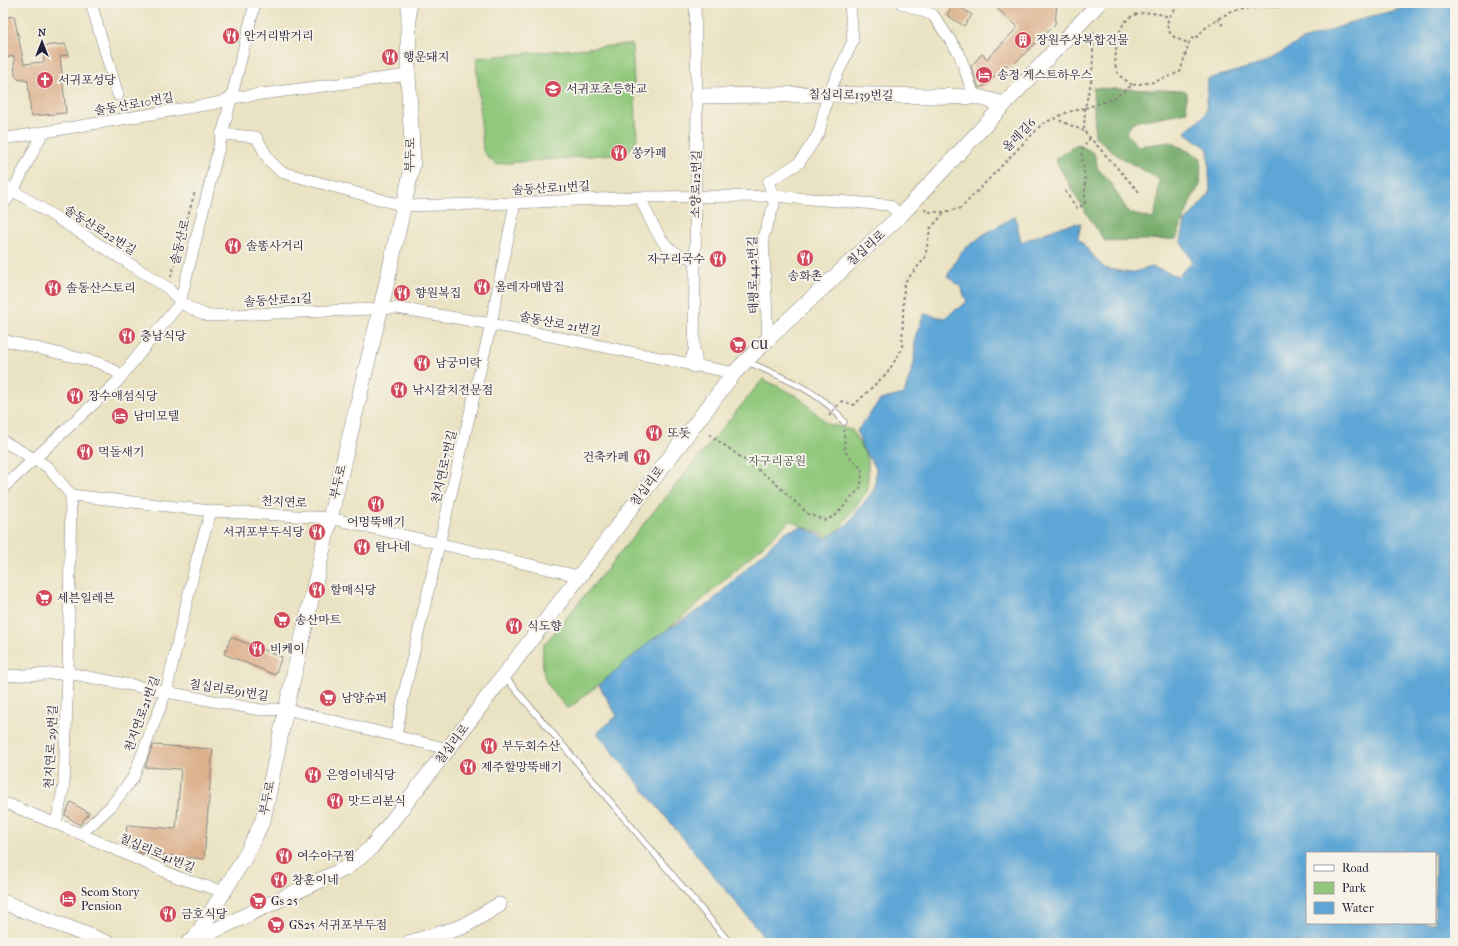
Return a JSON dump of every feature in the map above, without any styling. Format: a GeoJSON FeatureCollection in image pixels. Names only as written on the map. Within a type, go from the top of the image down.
{"type":"FeatureCollection","features":[{"type":"Feature","properties":{"kind":"street"},"geometry":{"type":"LineString","coordinates":[[91,3],[118,95]]}},
{"type":"Feature","properties":{"kind":"street","name":"솔동산로"},"geometry":{"type":"LineString","coordinates":[[3,488],[35,460],[122,375],[180,303],[221,134],[255,3]]}},
{"type":"Feature","properties":{"kind":"street","name":"부두로"},"geometry":{"type":"LineString","coordinates":[[192,942],[245,857],[263,820],[286,709],[404,206],[412,163],[408,75],[409,3]]}},
{"type":"Feature","properties":{"kind":"street","name":"소양로12번길"},"geometry":{"type":"LineString","coordinates":[[694,360],[697,96],[695,3]]}},
{"type":"Feature","properties":{"kind":"street","name":"태평로442번길"},"geometry":{"type":"LineString","coordinates":[[768,339],[763,237],[774,205],[768,182],[799,163],[819,133],[828,94],[854,42],[850,3]]}},
{"type":"Feature","properties":{"kind":"street"},"geometry":{"type":"LineString","coordinates":[[901,3],[933,15],[959,53],[973,93],[973,97]]}},
{"type":"Feature","properties":{"kind":"street","name":"칠십리로"},"geometry":{"type":"LineString","coordinates":[[192,942],[346,868],[370,849],[448,749],[578,576],[734,373],[768,339],[917,199],[1099,3]]}},
{"type":"Feature","properties":{"kind":"street"},"geometry":{"type":"LineString","coordinates":[[231,98],[408,75]]}},
{"type":"Feature","properties":{"kind":"street","name":"칠십리로139번길"},"geometry":{"type":"LineString","coordinates":[[697,96],[828,94],[973,97],[1004,104]]}},
{"type":"Feature","properties":{"kind":"street","name":"솔동산로10번길"},"geometry":{"type":"LineString","coordinates":[[3,139],[42,134],[218,103],[231,98]]}},
{"type":"Feature","properties":{"kind":"street"},"geometry":{"type":"LineString","coordinates":[[3,205],[13,191],[42,134]]}},
{"type":"Feature","properties":{"kind":"street","name":"솔동산로11번길"},"geometry":{"type":"LineString","coordinates":[[221,134],[256,137],[269,160],[281,172],[404,206],[515,203],[640,197],[772,196],[888,205],[901,215]]}},
{"type":"Feature","properties":{"kind":"street","name":"솔동산로22번길"},"geometry":{"type":"LineString","coordinates":[[3,184],[168,288],[180,303]]}},
{"type":"Feature","properties":{"kind":"street"},"geometry":{"type":"LineString","coordinates":[[640,197],[649,218],[668,248],[682,256],[695,259]]}},
{"type":"Feature","properties":{"kind":"street","name":"천지연로7번길"},"geometry":{"type":"LineString","coordinates":[[396,735],[406,685],[491,324],[515,203]]}},
{"type":"Feature","properties":{"kind":"street","name":"솔동산로21길"},"geometry":{"type":"LineString","coordinates":[[180,303],[194,311],[209,316],[380,307]]}},
{"type":"Feature","properties":{"kind":"street","name":"솔동산로 21번길"},"geometry":{"type":"LineString","coordinates":[[380,307],[397,308],[694,360],[734,373]]}},
{"type":"Feature","properties":{"kind":"street"},"geometry":{"type":"LineString","coordinates":[[3,340],[100,363],[122,375]]}},
{"type":"Feature","properties":{"kind":"street"},"geometry":{"type":"LineString","coordinates":[[3,441],[48,467],[71,495]]}},
{"type":"Feature","properties":{"kind":"street","name":"천지연로"},"geometry":{"type":"LineString","coordinates":[[71,495],[211,511],[330,518],[578,576]]}},
{"type":"Feature","properties":{"kind":"street","name":"천지연로 29번길"},"geometry":{"type":"LineString","coordinates":[[56,822],[64,785],[68,673],[71,495]]}},
{"type":"Feature","properties":{"kind":"street","name":"천지연로21번길"},"geometry":{"type":"LineString","coordinates":[[81,834],[111,806],[133,778],[166,692],[197,558],[211,511]]}},
{"type":"Feature","properties":{"kind":"street","name":"칠십리로91번길"},"geometry":{"type":"LineString","coordinates":[[3,676],[68,673],[261,710],[286,709],[448,749]]}},
{"type":"Feature","properties":{"kind":"street"},"geometry":{"type":"LineString","coordinates":[[3,804],[8,804],[56,822],[81,834]]}},
{"type":"Feature","properties":{"kind":"street","name":"칠십리로41번길"},"geometry":{"type":"LineString","coordinates":[[81,834],[177,877],[224,892]]}},
{"type":"Feature","properties":{"kind":"street"},"geometry":{"type":"LineString","coordinates":[[3,902],[107,943]]}},
{"type":"Feature","properties":{"kind":"street"},"geometry":{"type":"LineString","coordinates":[[409,943],[462,927],[499,905]]}},
{"type":"Feature","properties":{"kind":"lane"},"geometry":{"type":"LineString","coordinates":[[746,361],[821,398],[838,412],[844,422]]}},
{"type":"Feature","properties":{"kind":"lane"},"geometry":{"type":"LineString","coordinates":[[504,675],[730,943]]}},
{"type":"Feature","properties":{"kind":"path"},"geometry":{"type":"LineString","coordinates":[[1185,3],[1175,9],[1169,17],[1168,24],[1171,34],[1176,38],[1189,43]]}},
{"type":"Feature","properties":{"kind":"path"},"geometry":{"type":"LineString","coordinates":[[1169,17],[1153,12],[1137,14],[1124,22],[1117,38],[1115,63],[1120,76],[1132,84],[1154,82],[1180,72],[1192,38],[1195,38],[1208,24],[1218,18],[1242,9],[1288,7],[1296,3]]}},
{"type":"Feature","properties":{"kind":"path"},"geometry":{"type":"LineString","coordinates":[[1218,18],[1223,26]]}},
{"type":"Feature","properties":{"kind":"path"},"geometry":{"type":"LineString","coordinates":[[1084,131],[1085,108],[1092,77],[1094,28]]}},
{"type":"Feature","properties":{"kind":"path","name":"올레길6"},"geometry":{"type":"LineString","coordinates":[[917,199],[927,212],[945,212],[961,208],[1042,124],[1054,118],[1113,99],[1132,84]]}},
{"type":"Feature","properties":{"kind":"path"},"geometry":{"type":"LineString","coordinates":[[1054,118],[1084,131],[1139,192]]}},
{"type":"Feature","properties":{"kind":"path"},"geometry":{"type":"LineString","coordinates":[[1064,191],[1077,208],[1084,204],[1085,179],[1081,151],[1090,138]]}},
{"type":"Feature","properties":{"kind":"path"},"geometry":{"type":"LineString","coordinates":[[823,412],[829,416],[841,401],[854,405],[888,372],[902,349],[904,283],[925,258],[930,229],[945,212]]}},
{"type":"Feature","properties":{"kind":"path"},"geometry":{"type":"LineString","coordinates":[[708,434],[772,480],[808,514],[825,520],[835,516],[861,487],[862,469],[845,452],[844,422]]}},
{"type":"Feature","properties":{"kind":"green space"},"geometry":{"type":"Polygon","coordinates":[[[632,44],[637,139],[632,149],[626,153],[496,164],[488,158],[483,150],[476,58],[632,44]]]}},
{"type":"Feature","properties":{"kind":"green space"},"geometry":{"type":"Polygon","coordinates":[[[1093,88],[1186,91],[1187,112],[1133,122],[1126,133],[1138,146],[1171,142],[1201,158],[1200,185],[1192,198],[1176,239],[1105,241],[1085,211],[1055,159],[1077,144],[1094,153],[1098,169],[1110,182],[1129,213],[1153,219],[1157,205],[1159,179],[1118,156],[1095,136],[1093,88]]]}},
{"type":"Feature","properties":{"kind":"green space","name":"자구리공원"},"geometry":{"type":"Polygon","coordinates":[[[763,379],[797,396],[828,424],[852,430],[868,459],[868,490],[832,538],[790,521],[683,617],[568,709],[549,687],[546,681],[543,667],[543,646],[763,379]]]}},
{"type":"Feature","properties":{"kind":"water"},"geometry":{"type":"Polygon","coordinates":[[[1415,3],[1455,3],[1455,943],[769,943],[597,733],[617,716],[599,685],[653,639],[710,603],[785,532],[802,527],[826,538],[848,524],[875,488],[876,468],[862,447],[857,431],[880,400],[904,394],[914,363],[915,337],[924,314],[944,318],[967,302],[960,286],[947,276],[961,252],[983,235],[1015,216],[1021,242],[1066,225],[1081,223],[1078,238],[1104,268],[1130,273],[1152,267],[1178,276],[1193,262],[1181,242],[1185,222],[1210,193],[1208,149],[1185,132],[1206,114],[1208,79],[1258,65],[1303,40],[1364,18],[1409,7],[1415,3]]]}},
{"type":"Feature","properties":{"kind":"building"},"geometry":{"type":"Polygon","coordinates":[[[954,3],[972,15],[964,26],[947,15],[954,3]]]}},
{"type":"Feature","properties":{"kind":"building","name":"장원주상복합건물"},"geometry":{"type":"Polygon","coordinates":[[[991,3],[1057,3],[1055,24],[1010,68],[1006,64],[987,84],[979,88],[971,66],[982,54],[987,59],[1018,27],[991,3]]]}},
{"type":"Feature","properties":{"kind":"building","name":"서귀포성당"},"geometry":{"type":"Polygon","coordinates":[[[14,16],[24,64],[44,62],[43,46],[65,44],[69,55],[60,56],[66,113],[31,116],[28,81],[18,79],[15,75],[14,56],[5,58],[3,47],[3,18],[14,16]]]}},
{"type":"Feature","properties":{"kind":"building"},"geometry":{"type":"Polygon","coordinates":[[[231,637],[282,657],[275,675],[224,654],[231,637]]]}},
{"type":"Feature","properties":{"kind":"building"},"geometry":{"type":"Polygon","coordinates":[[[153,745],[213,749],[204,859],[142,853],[125,846],[127,825],[176,829],[181,769],[145,767],[153,745]]]}},
{"type":"Feature","properties":{"kind":"building"},"geometry":{"type":"Polygon","coordinates":[[[71,802],[89,813],[80,825],[65,815],[71,802]]]}},
{"type":"Feature","properties":{"kind":"place","name":"안거리밖거리"},"geometry":{"type":"Point","coordinates":[231,36]}},
{"type":"Feature","properties":{"kind":"place","name":"장원주상복합건물"},"geometry":{"type":"Point","coordinates":[1023,40]}},
{"type":"Feature","properties":{"kind":"place","name":"행운돼지"},"geometry":{"type":"Point","coordinates":[390,57]}},
{"type":"Feature","properties":{"kind":"place","name":"송정 게스트하우스"},"geometry":{"type":"Point","coordinates":[984,75]}},
{"type":"Feature","properties":{"kind":"place","name":"서귀포성당"},"geometry":{"type":"Point","coordinates":[45,80]}},
{"type":"Feature","properties":{"kind":"place","name":"서귀포초등학교"},"geometry":{"type":"Point","coordinates":[553,89]}},
{"type":"Feature","properties":{"kind":"place","name":"쏭카페"},"geometry":{"type":"Point","coordinates":[619,153]}},
{"type":"Feature","properties":{"kind":"place","name":"솔똥사거리"},"geometry":{"type":"Point","coordinates":[233,246]}},
{"type":"Feature","properties":{"kind":"place","name":"송화촌"},"geometry":{"type":"Point","coordinates":[805,258]}},
{"type":"Feature","properties":{"kind":"place","name":"자구리국수"},"geometry":{"type":"Point","coordinates":[718,259]}},
{"type":"Feature","properties":{"kind":"place","name":"올레자매밥집"},"geometry":{"type":"Point","coordinates":[482,287]}},
{"type":"Feature","properties":{"kind":"place","name":"솔동산스토리"},"geometry":{"type":"Point","coordinates":[53,288]}},
{"type":"Feature","properties":{"kind":"place","name":"향원복집"},"geometry":{"type":"Point","coordinates":[402,293]}},
{"type":"Feature","properties":{"kind":"place","name":"충남식당"},"geometry":{"type":"Point","coordinates":[127,336]}},
{"type":"Feature","properties":{"kind":"place","name":"CU"},"geometry":{"type":"Point","coordinates":[738,345]}},
{"type":"Feature","properties":{"kind":"place","name":"남궁미락"},"geometry":{"type":"Point","coordinates":[422,363]}},
{"type":"Feature","properties":{"kind":"place","name":"낚시갈치전문점"},"geometry":{"type":"Point","coordinates":[399,390]}},
{"type":"Feature","properties":{"kind":"place","name":"장수애섬식당"},"geometry":{"type":"Point","coordinates":[75,396]}},
{"type":"Feature","properties":{"kind":"place","name":"남미모텔"},"geometry":{"type":"Point","coordinates":[120,416]}},
{"type":"Feature","properties":{"kind":"place","name":"또돗"},"geometry":{"type":"Point","coordinates":[654,433]}},
{"type":"Feature","properties":{"kind":"place","name":"먹돌새기"},"geometry":{"type":"Point","coordinates":[85,452]}},
{"type":"Feature","properties":{"kind":"place","name":"건축카페"},"geometry":{"type":"Point","coordinates":[642,457]}},
{"type":"Feature","properties":{"kind":"place","name":"어멍뚝배기"},"geometry":{"type":"Point","coordinates":[376,504]}},
{"type":"Feature","properties":{"kind":"place","name":"서귀포부두식당"},"geometry":{"type":"Point","coordinates":[317,532]}},
{"type":"Feature","properties":{"kind":"place","name":"탐나네"},"geometry":{"type":"Point","coordinates":[362,547]}},
{"type":"Feature","properties":{"kind":"place","name":"할매식당"},"geometry":{"type":"Point","coordinates":[317,590]}},
{"type":"Feature","properties":{"kind":"place","name":"세븐일레븐"},"geometry":{"type":"Point","coordinates":[44,598]}},
{"type":"Feature","properties":{"kind":"place","name":"송산마트"},"geometry":{"type":"Point","coordinates":[282,620]}},
{"type":"Feature","properties":{"kind":"place","name":"식도향"},"geometry":{"type":"Point","coordinates":[514,626]}},
{"type":"Feature","properties":{"kind":"place","name":"비케이"},"geometry":{"type":"Point","coordinates":[257,649]}},
{"type":"Feature","properties":{"kind":"place","name":"남양슈퍼"},"geometry":{"type":"Point","coordinates":[328,698]}},
{"type":"Feature","properties":{"kind":"place","name":"부두회수산"},"geometry":{"type":"Point","coordinates":[489,746]}},
{"type":"Feature","properties":{"kind":"place","name":"제주할망뚝배기"},"geometry":{"type":"Point","coordinates":[468,767]}},
{"type":"Feature","properties":{"kind":"place","name":"은영이네식당"},"geometry":{"type":"Point","coordinates":[313,775]}},
{"type":"Feature","properties":{"kind":"place","name":"맛드리분식"},"geometry":{"type":"Point","coordinates":[335,801]}},
{"type":"Feature","properties":{"kind":"place","name":"여수아구찜"},"geometry":{"type":"Point","coordinates":[284,856]}},
{"type":"Feature","properties":{"kind":"place","name":"창훈이네"},"geometry":{"type":"Point","coordinates":[279,880]}},
{"type":"Feature","properties":{"kind":"place","name":"Seom Story Pension"},"geometry":{"type":"Point","coordinates":[68,899]}},
{"type":"Feature","properties":{"kind":"place","name":"Gs 25"},"geometry":{"type":"Point","coordinates":[258,901]}},
{"type":"Feature","properties":{"kind":"place","name":"금호식당"},"geometry":{"type":"Point","coordinates":[168,914]}},
{"type":"Feature","properties":{"kind":"place","name":"GS25 서귀포부두점"},"geometry":{"type":"Point","coordinates":[276,925]}}]}
